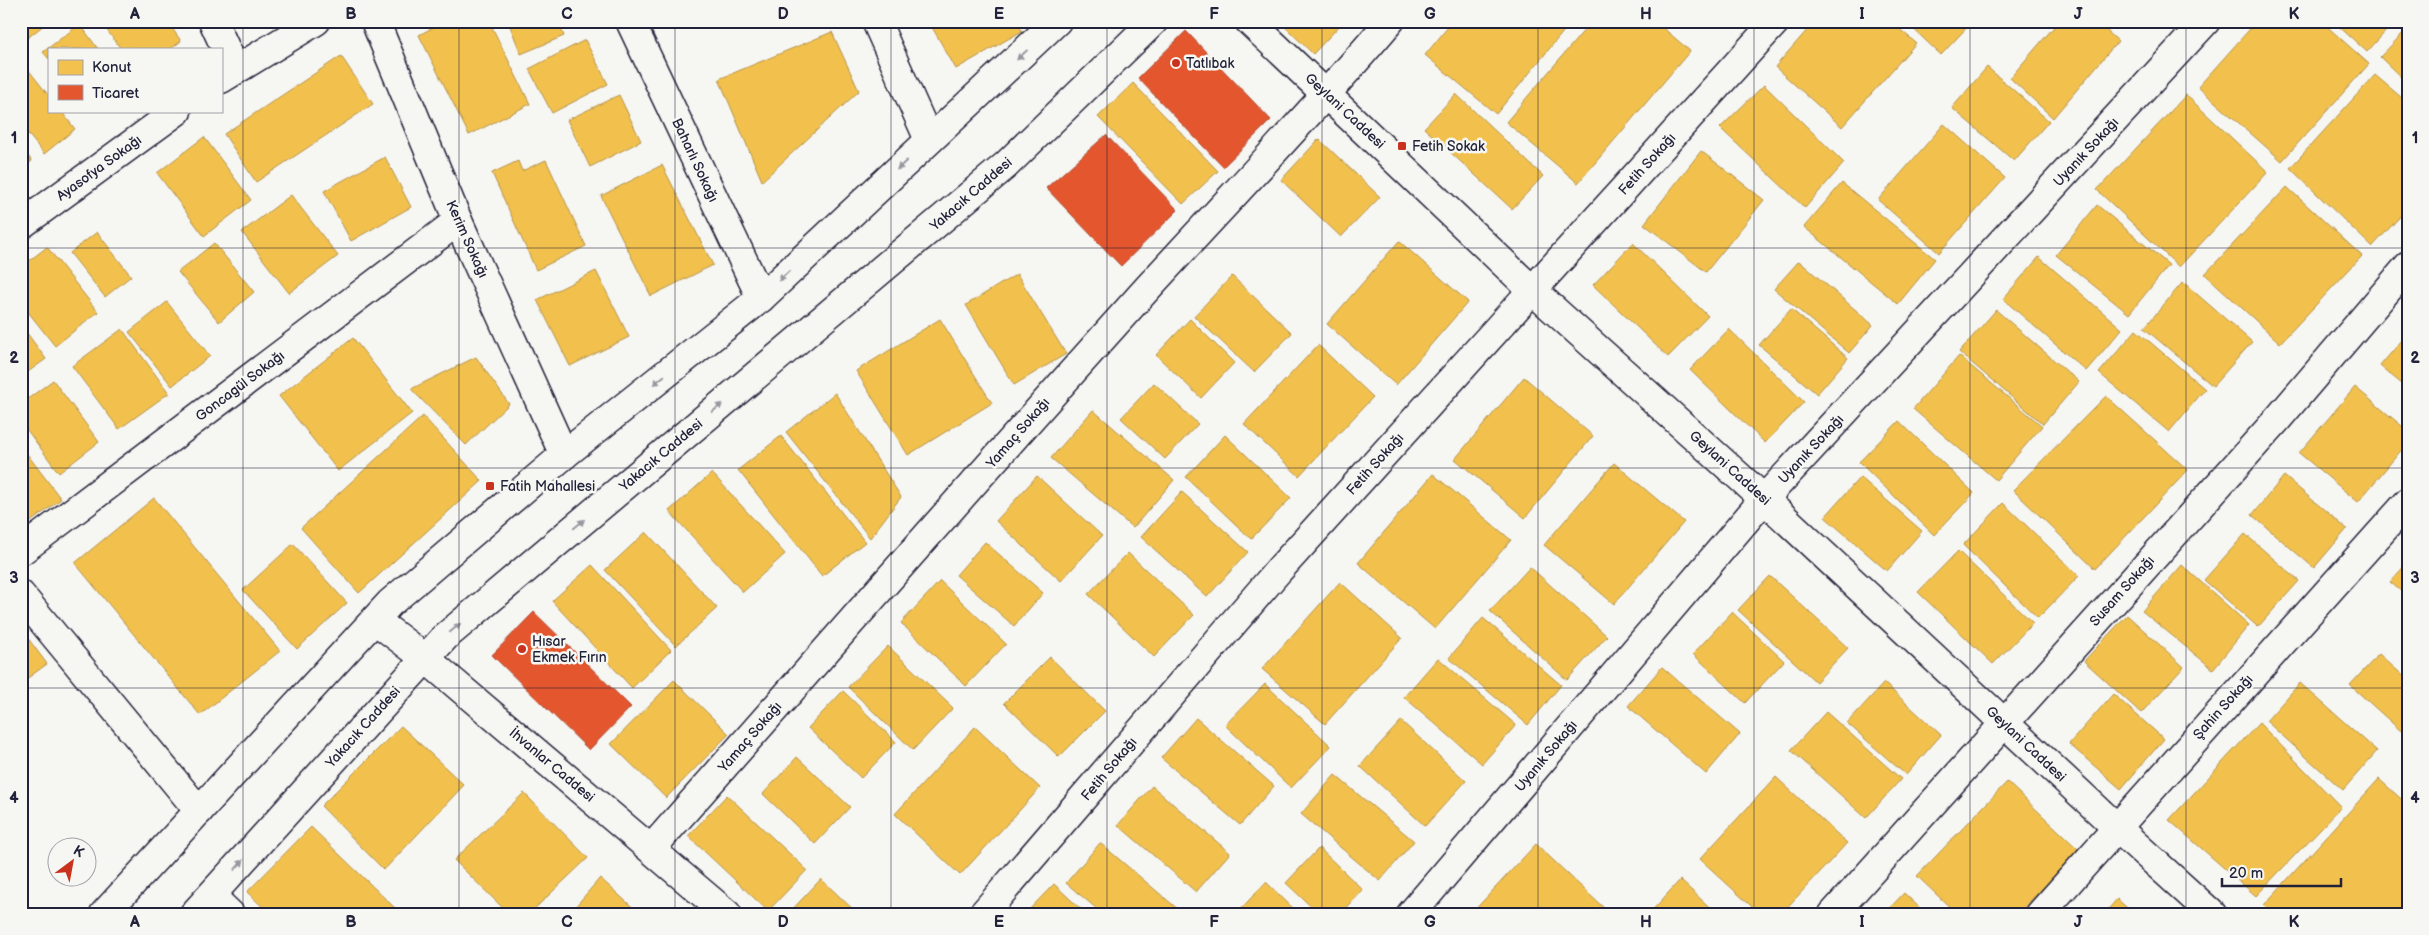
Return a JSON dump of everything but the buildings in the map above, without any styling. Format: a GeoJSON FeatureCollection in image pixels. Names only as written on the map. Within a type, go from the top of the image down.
{"type":"FeatureCollection","features":[{"type":"Feature","properties":{"kind":"street"},"geometry":{"type":"LineString","coordinates":[[213,21],[221,48]]}},
{"type":"Feature","properties":{"kind":"street"},"geometry":{"type":"LineString","coordinates":[[222,53],[228,74],[316,21]]}},
{"type":"Feature","properties":{"kind":"street","name":"Kerim Sokağı"},"geometry":{"type":"LineString","coordinates":[[375,21],[458,220],[564,456]]}},
{"type":"Feature","properties":{"kind":"street","name":"Baharlı Sokağı"},"geometry":{"type":"LineString","coordinates":[[630,21],[761,298]]}},
{"type":"Feature","properties":{"kind":"street"},"geometry":{"type":"LineString","coordinates":[[876,21],[929,140]]}},
{"type":"Feature","properties":{"kind":"street"},"geometry":{"type":"LineString","coordinates":[[104,914],[390,603],[564,456],[761,298],[1057,21]]}},
{"type":"Feature","properties":{"kind":"street","name":"Yakacık Caddesi"},"geometry":{"type":"LineString","coordinates":[[212,908],[445,637],[1006,165],[1154,21]]}},
{"type":"Feature","properties":{"kind":"street","name":"Geylani Caddesi"},"geometry":{"type":"LineString","coordinates":[[1249,21],[1328,94],[1532,290],[1764,499],[2212,914]]}},
{"type":"Feature","properties":{"kind":"street","name":"Yamaç Sokağı"},"geometry":{"type":"LineString","coordinates":[[651,850],[1081,363],[1328,94],[1390,21]]}},
{"type":"Feature","properties":{"kind":"street","name":"Fetih Sokağı"},"geometry":{"type":"LineString","coordinates":[[982,914],[1278,571],[1776,21]]}},
{"type":"Feature","properties":{"kind":"street","name":"Uyanık Sokağı"},"geometry":{"type":"LineString","coordinates":[[1411,914],[1764,499],[2206,21]]}},
{"type":"Feature","properties":{"kind":"street","name":"Ayasofya Sokağı"},"geometry":{"type":"LineString","coordinates":[[21,225],[176,112]]}},
{"type":"Feature","properties":{"kind":"street","name":"Goncagül Sokağı"},"geometry":{"type":"LineString","coordinates":[[21,551],[458,220]]}},
{"type":"Feature","properties":{"kind":"street","name":"Susam Sokağı"},"geometry":{"type":"LineString","coordinates":[[1833,914],[2276,421],[2408,266]]}},
{"type":"Feature","properties":{"kind":"street","name":"Şahin Sokağı"},"geometry":{"type":"LineString","coordinates":[[2040,914],[2408,502]]}},
{"type":"Feature","properties":{"kind":"street"},"geometry":{"type":"LineString","coordinates":[[21,595],[198,811]]}},
{"type":"Feature","properties":{"kind":"street","name":"İhvanlar Caddesi"},"geometry":{"type":"LineString","coordinates":[[375,620],[426,658],[727,914]]}},
{"type":"Feature","properties":{"kind":"place","name":"Tatlıbak"},"geometry":{"type":"Point","coordinates":[1176,63]}},
{"type":"Feature","properties":{"kind":"place","name":"Fetih Sokak"},"geometry":{"type":"Point","coordinates":[1402,146]}},
{"type":"Feature","properties":{"kind":"place","name":"Fatih Mahallesi"},"geometry":{"type":"Point","coordinates":[490,486]}},
{"type":"Feature","properties":{"kind":"place","name":"Hısar Ekmek Fırın"},"geometry":{"type":"Point","coordinates":[522,649]}}]}
